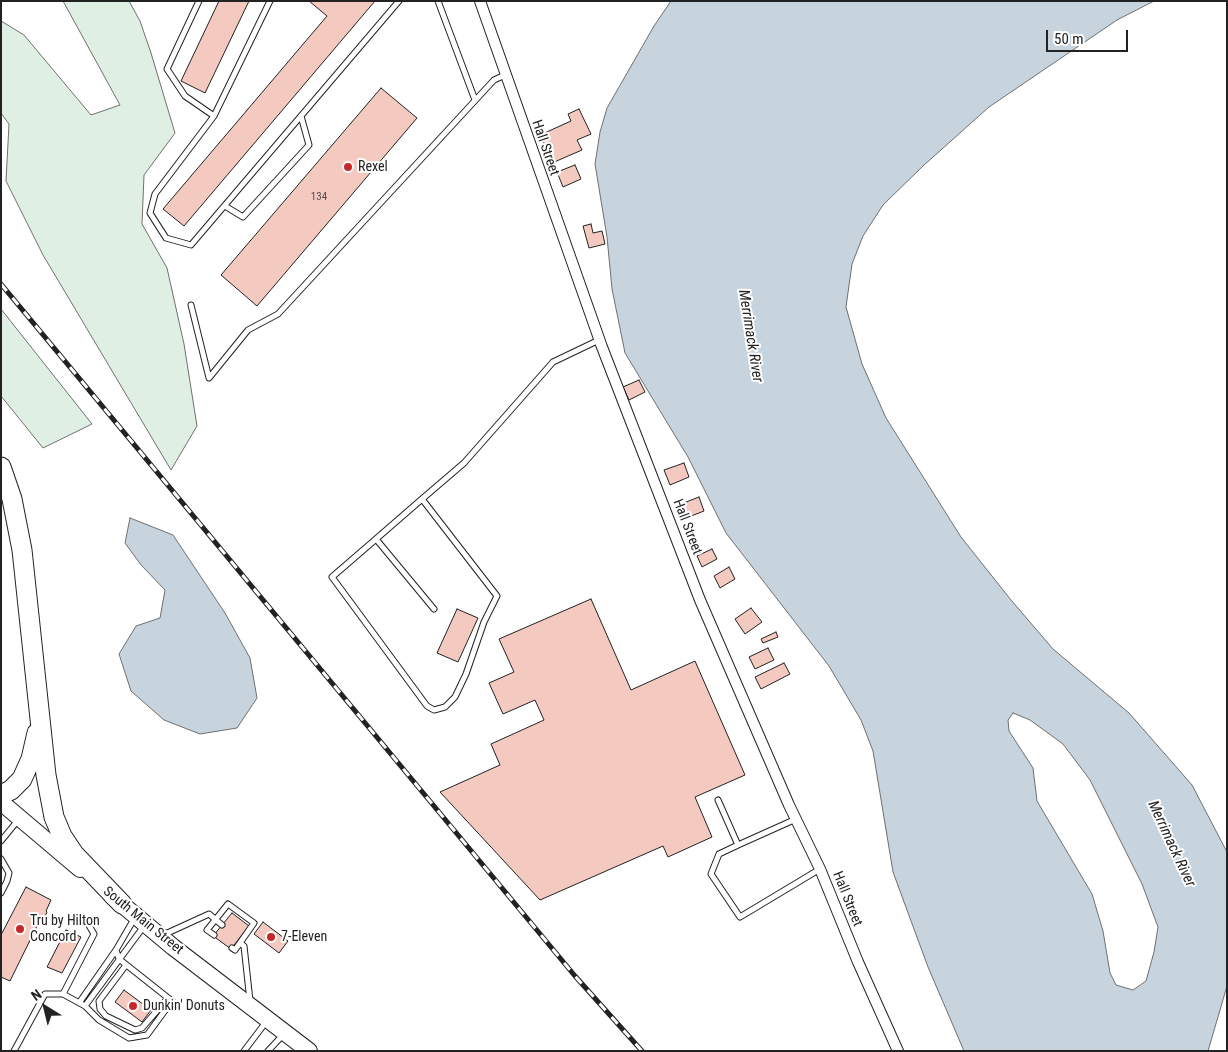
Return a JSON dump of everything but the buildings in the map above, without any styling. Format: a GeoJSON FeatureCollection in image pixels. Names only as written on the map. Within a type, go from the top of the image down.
{"type":"FeatureCollection","features":[{"type":"Feature","properties":{"kind":"highway"},"geometry":{"type":"LineString","coordinates":[[1,466],[12,499],[22,550],[50,800],[59,829],[74,854],[134,915]]}},
{"type":"Feature","properties":{"kind":"highway"},"geometry":{"type":"LineString","coordinates":[[1,794],[6,794],[16,786],[26,771],[35,741],[40,710]]}},
{"type":"Feature","properties":{"kind":"main road","name":"South Main Street"},"geometry":{"type":"LineString","coordinates":[[1,802],[161,937],[309,1051]]}},
{"type":"Feature","properties":{"kind":"street","name":"Hall Street"},"geometry":{"type":"LineString","coordinates":[[480,1],[600,340],[700,600],[796,819],[820,869],[858,962],[898,1051]]}},
{"type":"Feature","properties":{"kind":"lane"},"geometry":{"type":"LineString","coordinates":[[199,1],[167,69],[185,96],[214,116]]}},
{"type":"Feature","properties":{"kind":"lane"},"geometry":{"type":"LineString","coordinates":[[270,1],[214,116],[156,194],[150,213],[166,238],[191,245],[399,1]]}},
{"type":"Feature","properties":{"kind":"lane"},"geometry":{"type":"LineString","coordinates":[[438,1],[476,100]]}},
{"type":"Feature","properties":{"kind":"lane"},"geometry":{"type":"LineString","coordinates":[[191,305],[209,378],[248,330],[278,314],[494,80],[505,75]]}},
{"type":"Feature","properties":{"kind":"lane"},"geometry":{"type":"LineString","coordinates":[[224,206],[243,217],[309,145],[301,116]]}},
{"type":"Feature","properties":{"kind":"lane"},"geometry":{"type":"LineString","coordinates":[[422,499],[497,596],[484,622],[466,674],[455,696],[444,707],[434,710],[427,706],[332,577],[422,499],[464,463],[553,362],[600,340]]}},
{"type":"Feature","properties":{"kind":"lane"},"geometry":{"type":"LineString","coordinates":[[376,539],[434,609]]}},
{"type":"Feature","properties":{"kind":"lane"},"geometry":{"type":"LineString","coordinates":[[718,800],[738,845]]}},
{"type":"Feature","properties":{"kind":"lane"},"geometry":{"type":"LineString","coordinates":[[1,841],[20,819]]}},
{"type":"Feature","properties":{"kind":"lane"},"geometry":{"type":"LineString","coordinates":[[796,819],[719,854],[711,874],[740,917],[820,869]]}},
{"type":"Feature","properties":{"kind":"lane"},"geometry":{"type":"LineString","coordinates":[[1,859],[9,873],[8,881],[1,893]]}},
{"type":"Feature","properties":{"kind":"lane"},"geometry":{"type":"LineString","coordinates":[[214,935],[207,930],[228,904],[254,923],[235,950],[232,948]]}},
{"type":"Feature","properties":{"kind":"lane"},"geometry":{"type":"LineString","coordinates":[[161,937],[208,914],[222,925]]}},
{"type":"Feature","properties":{"kind":"lane"},"geometry":{"type":"LineString","coordinates":[[82,1004],[116,950],[134,915]]}},
{"type":"Feature","properties":{"kind":"lane"},"geometry":{"type":"LineString","coordinates":[[82,1004],[119,959],[134,915]]}},
{"type":"Feature","properties":{"kind":"lane"},"geometry":{"type":"LineString","coordinates":[[63,994],[94,934],[87,922]]}},
{"type":"Feature","properties":{"kind":"lane"},"geometry":{"type":"LineString","coordinates":[[241,940],[244,946],[251,1006]]}},
{"type":"Feature","properties":{"kind":"lane"},"geometry":{"type":"LineString","coordinates":[[116,950],[119,959],[170,1000]]}},
{"type":"Feature","properties":{"kind":"lane"},"geometry":{"type":"LineString","coordinates":[[126,965],[99,1001],[100,1009],[106,1016],[135,1030],[142,1028],[170,1000]]}},
{"type":"Feature","properties":{"kind":"lane"},"geometry":{"type":"LineString","coordinates":[[14,1051],[45,994],[63,994],[82,1004],[98,1020],[129,1038],[147,1035],[170,1000]]}},
{"type":"Feature","properties":{"kind":"lane"},"geometry":{"type":"LineString","coordinates":[[244,1051],[268,1019]]}},
{"type":"Feature","properties":{"kind":"lane"},"geometry":{"type":"LineString","coordinates":[[268,1051],[287,1034]]}},
{"type":"Feature","properties":{"kind":"green space"},"geometry":{"type":"Polygon","coordinates":[[[63,1],[129,1],[140,21],[175,133],[144,175],[142,224],[167,268],[184,344],[197,426],[171,470],[43,255],[6,181],[9,124],[1,113],[1,21],[24,35],[91,115],[120,105],[63,1]]]}},
{"type":"Feature","properties":{"kind":"green space"},"geometry":{"type":"Polygon","coordinates":[[[1,309],[92,424],[43,448],[1,396],[1,309]]]}},
{"type":"Feature","properties":{"kind":"water","name":"Merrimack River"},"geometry":{"type":"Polygon","coordinates":[[[671,1],[1154,1],[1117,20],[989,107],[883,205],[863,236],[852,264],[846,307],[862,364],[886,418],[961,537],[1053,649],[1129,713],[1192,785],[1227,852],[1227,986],[1208,1051],[964,1051],[928,967],[893,872],[873,751],[861,720],[829,666],[726,533],[688,457],[625,353],[612,289],[607,237],[595,164],[600,132],[607,108],[654,26],[671,1]],[[1013,713],[1008,720],[1009,731],[1033,768],[1037,801],[1092,894],[1103,931],[1110,973],[1116,985],[1133,990],[1146,981],[1154,952],[1158,927],[1142,884],[1090,780],[1063,744],[1030,720],[1013,713]]]}},
{"type":"Feature","properties":{"kind":"water"},"geometry":{"type":"Polygon","coordinates":[[[130,518],[173,535],[225,613],[250,658],[257,698],[237,728],[200,734],[164,720],[131,691],[119,654],[136,626],[160,618],[165,590],[141,565],[125,543],[130,518]]]}},
{"type":"Feature","properties":{"kind":"railway"},"geometry":{"type":"LineString","coordinates":[[1,284],[575,976],[642,1051]]}},
{"type":"Feature","properties":{"kind":"place","name":"Rexel"},"geometry":{"type":"Point","coordinates":[348,167]}},
{"type":"Feature","properties":{"kind":"place","name":"Tru by Hilton Concord"},"geometry":{"type":"Point","coordinates":[20,929]}},
{"type":"Feature","properties":{"kind":"place","name":"7-Eleven"},"geometry":{"type":"Point","coordinates":[271,937]}},
{"type":"Feature","properties":{"kind":"place","name":"Dunkin' Donuts"},"geometry":{"type":"Point","coordinates":[133,1006]}}]}
